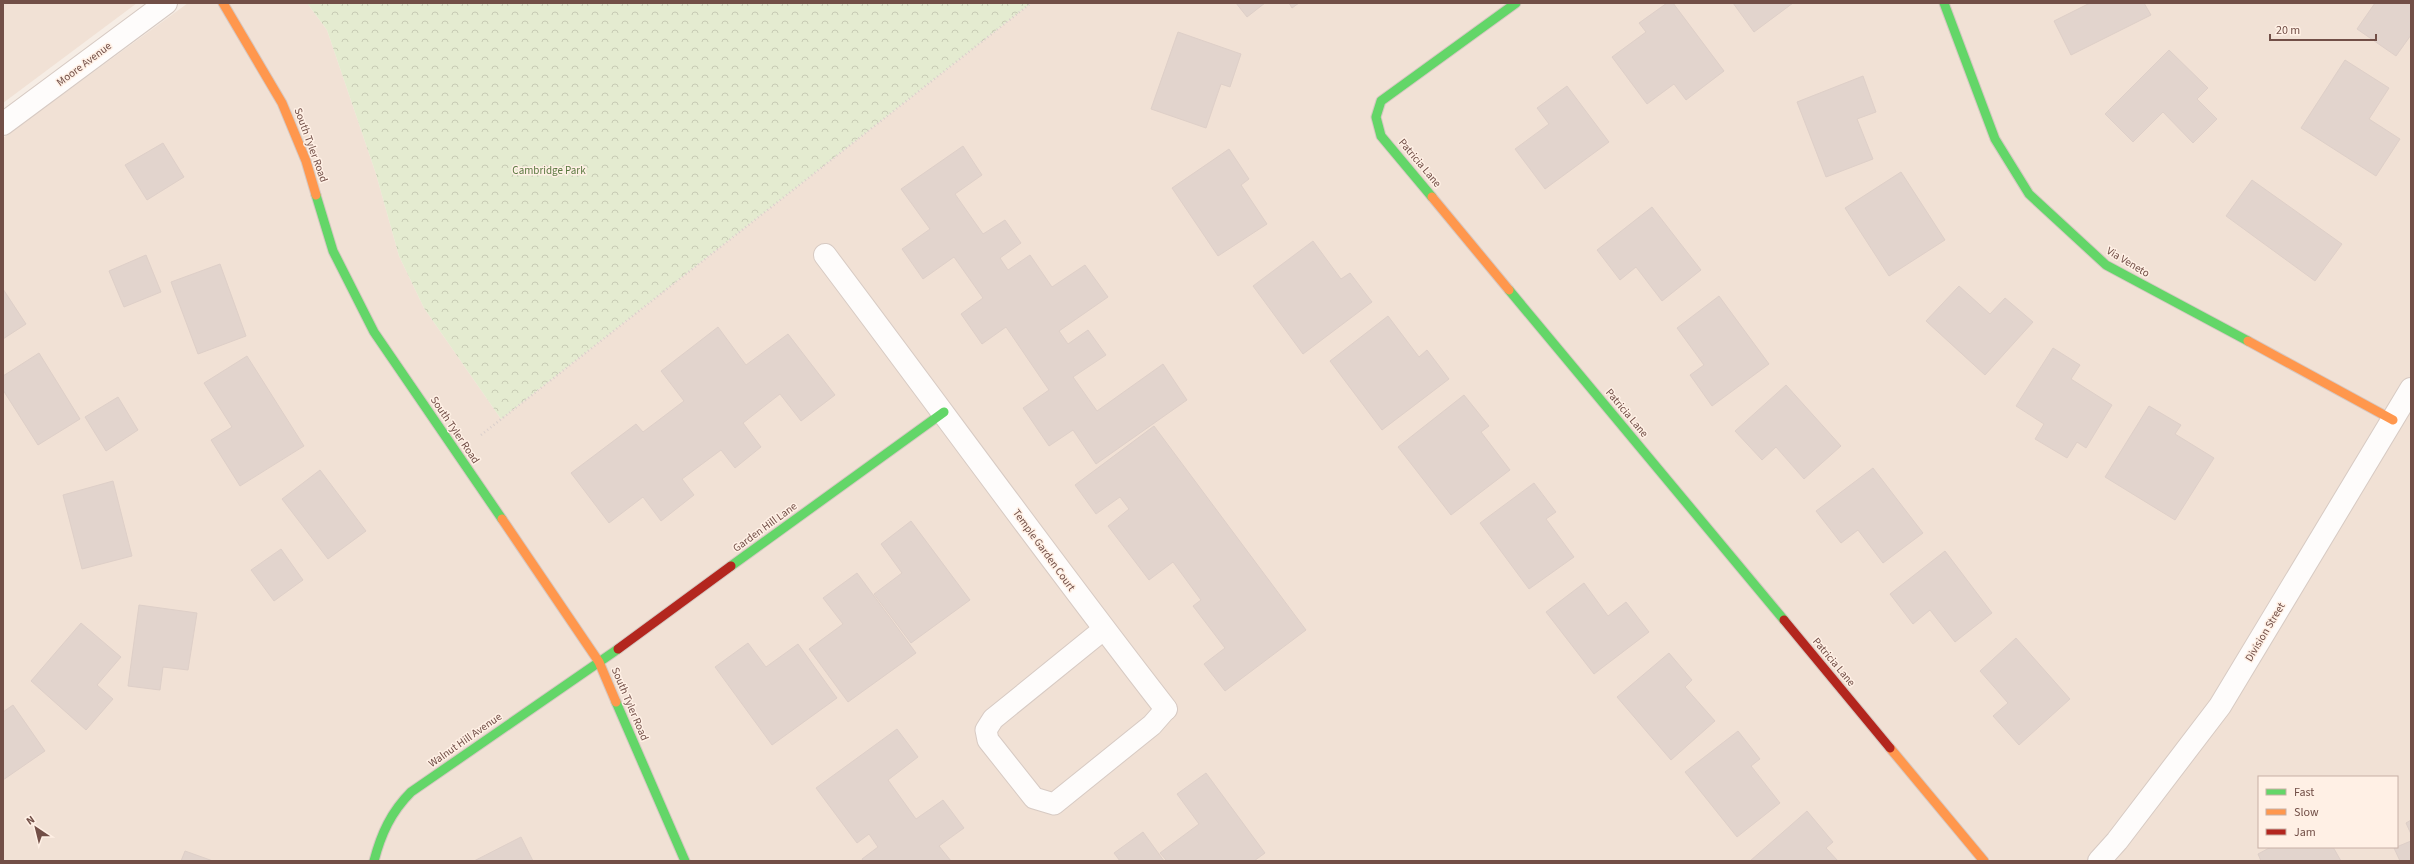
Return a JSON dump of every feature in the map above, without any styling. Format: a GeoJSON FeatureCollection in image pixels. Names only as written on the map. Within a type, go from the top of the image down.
{"type":"FeatureCollection","features":[{"type":"Feature","properties":{"kind":"street","name":"Moore Avenue"},"geometry":{"type":"LineString","coordinates":[[3,124],[166,3]]}},
{"type":"Feature","properties":{"kind":"street","name":"South Tyler Road"},"geometry":{"type":"LineString","coordinates":[[223,3],[282,103],[306,161],[333,251],[374,332],[599,662],[685,861]]}},
{"type":"Feature","properties":{"kind":"street","name":"Patricia Lane"},"geometry":{"type":"LineString","coordinates":[[1516,3],[1381,101],[1376,117],[1381,136],[1984,861]]}},
{"type":"Feature","properties":{"kind":"street","name":"Via Veneto"},"geometry":{"type":"LineString","coordinates":[[1944,3],[1995,139],[2029,194],[2106,265],[2393,420]]}},
{"type":"Feature","properties":{"kind":"street","name":"Temple Garden Court"},"geometry":{"type":"LineString","coordinates":[[825,255],[944,412],[1104,629],[1166,709]]}},
{"type":"Feature","properties":{"kind":"street","name":"Division Street"},"geometry":{"type":"LineString","coordinates":[[2099,861],[2118,841],[2220,706],[2411,389]]}},
{"type":"Feature","properties":{"kind":"street","name":"Garden Hill Lane"},"geometry":{"type":"LineString","coordinates":[[599,662],[944,412]]}},
{"type":"Feature","properties":{"kind":"street","name":"Walnut Hill Avenue"},"geometry":{"type":"LineString","coordinates":[[374,861],[382,831],[397,804],[411,792],[599,662]]}},
{"type":"Feature","properties":{"kind":"lane","name":"Temple Garden Court"},"geometry":{"type":"LineString","coordinates":[[1104,629],[993,719],[986,730],[988,740],[1034,798],[1054,804],[1152,725],[1166,709]]}},
{"type":"Feature","properties":{"kind":"path"},"geometry":{"type":"LineString","coordinates":[[477,438],[1031,3]]}},
{"type":"Feature","properties":{"kind":"shaded area"},"geometry":{"type":"Polygon","coordinates":[[[3,3],[137,3],[3,103],[3,3]]]}},
{"type":"Feature","properties":{"kind":"shaded area"},"geometry":{"type":"Polygon","coordinates":[[[188,3],[307,3],[327,30],[376,174],[399,256],[424,308],[501,419],[1031,3],[2411,3],[2411,861],[3,861],[3,138],[188,3]]]}},
{"type":"Feature","properties":{"kind":"green space","name":"Cambridge Park"},"geometry":{"type":"Polygon","coordinates":[[[307,3],[1031,3],[501,419],[424,308],[399,256],[376,174],[327,30],[307,3]]]}},
{"type":"Feature","properties":{"kind":"building"},"geometry":{"type":"Polygon","coordinates":[[[1236,3],[1265,3],[1247,17],[1236,3]]]}},
{"type":"Feature","properties":{"kind":"building"},"geometry":{"type":"Polygon","coordinates":[[[1289,3],[1299,3],[1292,8],[1289,3]]]}},
{"type":"Feature","properties":{"kind":"building"},"geometry":{"type":"Polygon","coordinates":[[[1667,3],[1673,3],[1724,71],[1686,100],[1674,84],[1647,104],[1612,57],[1646,32],[1639,23],[1667,3]]]}},
{"type":"Feature","properties":{"kind":"building"},"geometry":{"type":"Polygon","coordinates":[[[1733,3],[1793,3],[1754,32],[1733,3]]]}},
{"type":"Feature","properties":{"kind":"building"},"geometry":{"type":"Polygon","coordinates":[[[2090,3],[2144,3],[2151,15],[2071,55],[2054,21],[2090,3]]]}},
{"type":"Feature","properties":{"kind":"building"},"geometry":{"type":"Polygon","coordinates":[[[2375,3],[2411,3],[2411,35],[2396,56],[2357,29],[2375,3]]]}},
{"type":"Feature","properties":{"kind":"building"},"geometry":{"type":"Polygon","coordinates":[[[1178,32],[1241,54],[1230,87],[1221,84],[1206,128],[1151,109],[1178,32]]]}},
{"type":"Feature","properties":{"kind":"building"},"geometry":{"type":"Polygon","coordinates":[[[2169,50],[2208,88],[2197,99],[2217,119],[2193,143],[2163,112],[2133,142],[2105,114],[2169,50]]]}},
{"type":"Feature","properties":{"kind":"building"},"geometry":{"type":"Polygon","coordinates":[[[2345,60],[2389,88],[2369,119],[2400,139],[2376,176],[2301,128],[2345,60]]]}},
{"type":"Feature","properties":{"kind":"building"},"geometry":{"type":"Polygon","coordinates":[[[1863,76],[1876,112],[1857,119],[1873,159],[1826,177],[1797,102],[1863,76]]]}},
{"type":"Feature","properties":{"kind":"building"},"geometry":{"type":"Polygon","coordinates":[[[1567,86],[1609,142],[1545,189],[1515,149],[1549,124],[1537,108],[1567,86]]]}},
{"type":"Feature","properties":{"kind":"building"},"geometry":{"type":"Polygon","coordinates":[[[163,143],[184,177],[147,200],[125,165],[163,143]]]}},
{"type":"Feature","properties":{"kind":"building"},"geometry":{"type":"Polygon","coordinates":[[[963,146],[982,175],[955,194],[983,234],[1005,220],[1021,243],[1000,258],[1008,270],[1030,255],[1052,287],[1085,265],[1108,297],[1059,331],[1068,344],[1088,330],[1106,355],[1073,377],[1097,411],[1163,364],[1187,400],[1096,464],[1073,430],[1049,446],[1023,408],[1049,390],[1006,327],[982,344],[961,314],[983,298],[954,257],[923,279],[902,249],[930,229],[901,189],[963,146]]]}},
{"type":"Feature","properties":{"kind":"building"},"geometry":{"type":"Polygon","coordinates":[[[1229,149],[1249,179],[1241,185],[1267,224],[1218,256],[1172,188],[1229,149]]]}},
{"type":"Feature","properties":{"kind":"building"},"geometry":{"type":"Polygon","coordinates":[[[1901,172],[1945,240],[1889,276],[1845,208],[1901,172]]]}},
{"type":"Feature","properties":{"kind":"building"},"geometry":{"type":"Polygon","coordinates":[[[2252,180],[2342,244],[2315,281],[2226,216],[2252,180]]]}},
{"type":"Feature","properties":{"kind":"building"},"geometry":{"type":"Polygon","coordinates":[[[1652,207],[1701,270],[1662,301],[1636,267],[1620,280],[1597,250],[1652,207]]]}},
{"type":"Feature","properties":{"kind":"building"},"geometry":{"type":"Polygon","coordinates":[[[1313,241],[1341,279],[1350,273],[1372,302],[1303,354],[1253,286],[1313,241]]]}},
{"type":"Feature","properties":{"kind":"building"},"geometry":{"type":"Polygon","coordinates":[[[146,255],[161,292],[124,307],[109,271],[146,255]]]}},
{"type":"Feature","properties":{"kind":"building"},"geometry":{"type":"Polygon","coordinates":[[[220,264],[246,336],[198,354],[171,282],[220,264]]]}},
{"type":"Feature","properties":{"kind":"building"},"geometry":{"type":"Polygon","coordinates":[[[1959,286],[1990,314],[2005,298],[2033,322],[1985,375],[1926,321],[1959,286]]]}},
{"type":"Feature","properties":{"kind":"building"},"geometry":{"type":"Polygon","coordinates":[[[3,289],[26,324],[3,339],[3,289]]]}},
{"type":"Feature","properties":{"kind":"building"},"geometry":{"type":"Polygon","coordinates":[[[1719,296],[1769,364],[1712,406],[1690,375],[1704,365],[1677,328],[1719,296]]]}},
{"type":"Feature","properties":{"kind":"building"},"geometry":{"type":"Polygon","coordinates":[[[1388,316],[1419,357],[1427,350],[1449,379],[1382,430],[1330,361],[1388,316]]]}},
{"type":"Feature","properties":{"kind":"building"},"geometry":{"type":"Polygon","coordinates":[[[718,327],[746,365],[788,334],[835,395],[801,421],[780,394],[743,423],[761,447],[735,468],[721,450],[682,479],[694,495],[661,521],[643,497],[609,523],[571,473],[636,424],[643,432],[684,401],[661,371],[718,327]]]}},
{"type":"Feature","properties":{"kind":"building"},"geometry":{"type":"Polygon","coordinates":[[[2053,348],[2080,365],[2071,379],[2112,405],[2086,448],[2077,442],[2067,458],[2035,439],[2044,424],[2016,406],[2053,348]]]}},
{"type":"Feature","properties":{"kind":"building"},"geometry":{"type":"Polygon","coordinates":[[[39,353],[80,419],[38,445],[3,390],[3,376],[39,353]]]}},
{"type":"Feature","properties":{"kind":"building"},"geometry":{"type":"Polygon","coordinates":[[[247,356],[304,446],[240,486],[211,440],[232,427],[204,383],[247,356]]]}},
{"type":"Feature","properties":{"kind":"building"},"geometry":{"type":"Polygon","coordinates":[[[1786,385],[1841,446],[1804,479],[1776,447],[1762,460],[1735,431],[1786,385]]]}},
{"type":"Feature","properties":{"kind":"building"},"geometry":{"type":"Polygon","coordinates":[[[1464,395],[1489,426],[1481,432],[1510,470],[1451,515],[1398,447],[1464,395]]]}},
{"type":"Feature","properties":{"kind":"building"},"geometry":{"type":"Polygon","coordinates":[[[118,397],[138,430],[106,451],[85,417],[118,397]]]}},
{"type":"Feature","properties":{"kind":"building"},"geometry":{"type":"Polygon","coordinates":[[[2149,406],[2181,425],[2175,434],[2214,458],[2175,520],[2105,477],[2149,406]]]}},
{"type":"Feature","properties":{"kind":"building"},"geometry":{"type":"Polygon","coordinates":[[[1154,426],[1306,630],[1225,691],[1204,664],[1225,648],[1193,606],[1201,600],[1173,562],[1149,580],[1108,526],[1129,509],[1120,497],[1096,514],[1075,485],[1154,426]]]}},
{"type":"Feature","properties":{"kind":"building"},"geometry":{"type":"Polygon","coordinates":[[[1873,468],[1923,533],[1883,563],[1858,530],[1841,543],[1816,511],[1873,468]]]}},
{"type":"Feature","properties":{"kind":"building"},"geometry":{"type":"Polygon","coordinates":[[[320,470],[366,531],[328,559],[282,499],[320,470]]]}},
{"type":"Feature","properties":{"kind":"building"},"geometry":{"type":"Polygon","coordinates":[[[113,481],[132,556],[82,569],[63,495],[113,481]]]}},
{"type":"Feature","properties":{"kind":"building"},"geometry":{"type":"Polygon","coordinates":[[[1534,483],[1556,512],[1546,519],[1574,557],[1529,589],[1480,523],[1534,483]]]}},
{"type":"Feature","properties":{"kind":"building"},"geometry":{"type":"Polygon","coordinates":[[[911,521],[970,600],[911,643],[874,594],[902,573],[881,544],[911,521]]]}},
{"type":"Feature","properties":{"kind":"building"},"geometry":{"type":"Polygon","coordinates":[[[281,549],[303,580],[274,601],[251,570],[281,549]]]}},
{"type":"Feature","properties":{"kind":"building"},"geometry":{"type":"Polygon","coordinates":[[[1945,551],[1992,613],[1955,642],[1930,610],[1913,624],[1890,594],[1945,551]]]}},
{"type":"Feature","properties":{"kind":"building"},"geometry":{"type":"Polygon","coordinates":[[[857,573],[916,653],[848,702],[809,649],[843,624],[823,598],[857,573]]]}},
{"type":"Feature","properties":{"kind":"building"},"geometry":{"type":"Polygon","coordinates":[[[1584,583],[1608,616],[1626,602],[1649,632],[1594,674],[1546,612],[1584,583]]]}},
{"type":"Feature","properties":{"kind":"building"},"geometry":{"type":"Polygon","coordinates":[[[139,605],[197,613],[188,670],[163,667],[160,690],[128,686],[139,605]]]}},
{"type":"Feature","properties":{"kind":"building"},"geometry":{"type":"Polygon","coordinates":[[[81,623],[121,657],[97,685],[113,699],[86,730],[31,681],[81,623]]]}},
{"type":"Feature","properties":{"kind":"building"},"geometry":{"type":"Polygon","coordinates":[[[2016,638],[2070,699],[2019,745],[1993,716],[2008,703],[1980,671],[2016,638]]]}},
{"type":"Feature","properties":{"kind":"building"},"geometry":{"type":"Polygon","coordinates":[[[748,643],[766,667],[798,644],[837,698],[772,745],[715,667],[748,643]]]}},
{"type":"Feature","properties":{"kind":"building"},"geometry":{"type":"Polygon","coordinates":[[[1669,653],[1692,680],[1685,687],[1715,721],[1671,760],[1617,697],[1669,653]]]}},
{"type":"Feature","properties":{"kind":"building"},"geometry":{"type":"Polygon","coordinates":[[[13,705],[45,751],[3,780],[3,712],[13,705]]]}},
{"type":"Feature","properties":{"kind":"building"},"geometry":{"type":"Polygon","coordinates":[[[897,729],[918,757],[888,780],[916,819],[943,800],[964,828],[939,846],[951,861],[863,861],[862,859],[878,847],[869,834],[857,843],[816,788],[897,729]]]}},
{"type":"Feature","properties":{"kind":"building"},"geometry":{"type":"Polygon","coordinates":[[[1738,731],[1760,759],[1751,766],[1780,803],[1737,837],[1685,772],[1738,731]]]}},
{"type":"Feature","properties":{"kind":"building"},"geometry":{"type":"Polygon","coordinates":[[[1206,773],[1265,853],[1254,861],[1167,861],[1160,853],[1199,824],[1177,794],[1206,773]]]}},
{"type":"Feature","properties":{"kind":"building"},"geometry":{"type":"Polygon","coordinates":[[[1807,811],[1833,842],[1826,848],[1838,861],[1750,861],[1807,811]]]}},
{"type":"Feature","properties":{"kind":"building"},"geometry":{"type":"Polygon","coordinates":[[[2411,820],[2411,834],[2406,823],[2411,820]]]}},
{"type":"Feature","properties":{"kind":"building"},"geometry":{"type":"Polygon","coordinates":[[[1143,832],[1164,861],[1120,861],[1114,853],[1143,832]]]}},
{"type":"Feature","properties":{"kind":"building"},"geometry":{"type":"Polygon","coordinates":[[[521,837],[533,861],[474,861],[521,837]]]}},
{"type":"Feature","properties":{"kind":"building"},"geometry":{"type":"Polygon","coordinates":[[[2411,841],[2411,861],[2400,861],[2394,848],[2398,848],[2398,846],[2411,841]]]}},
{"type":"Feature","properties":{"kind":"building"},"geometry":{"type":"Polygon","coordinates":[[[2269,848],[2334,848],[2341,861],[2261,861],[2258,854],[2269,848]]]}},
{"type":"Feature","properties":{"kind":"building"},"geometry":{"type":"Polygon","coordinates":[[[185,851],[213,861],[181,861],[185,851]]]}},
{"type":"Feature","properties":{"kind":"traffic: fast"},"geometry":{"type":"LineString","coordinates":[[1432,197],[1381,136],[1376,117],[1381,101],[1516,3]]}},
{"type":"Feature","properties":{"kind":"traffic: fast"},"geometry":{"type":"LineString","coordinates":[[1944,3],[1995,139],[2029,194],[2106,265],[2248,341]]}},
{"type":"Feature","properties":{"kind":"traffic: fast"},"geometry":{"type":"LineString","coordinates":[[316,195],[333,251],[374,332],[502,519]]}},
{"type":"Feature","properties":{"kind":"traffic: fast"},"geometry":{"type":"LineString","coordinates":[[1509,290],[1784,620]]}},
{"type":"Feature","properties":{"kind":"traffic: fast"},"geometry":{"type":"LineString","coordinates":[[731,566],[944,412]]}},
{"type":"Feature","properties":{"kind":"traffic: fast"},"geometry":{"type":"LineString","coordinates":[[374,861],[380,842],[392,816],[411,792],[618,649]]}},
{"type":"Feature","properties":{"kind":"traffic: fast"},"geometry":{"type":"LineString","coordinates":[[616,702],[685,861]]}},
{"type":"Feature","properties":{"kind":"traffic: slow"},"geometry":{"type":"LineString","coordinates":[[223,3],[282,103],[306,161],[316,195]]}},
{"type":"Feature","properties":{"kind":"traffic: slow"},"geometry":{"type":"LineString","coordinates":[[1432,197],[1509,290]]}},
{"type":"Feature","properties":{"kind":"traffic: slow"},"geometry":{"type":"LineString","coordinates":[[2248,341],[2393,420]]}},
{"type":"Feature","properties":{"kind":"traffic: slow"},"geometry":{"type":"LineString","coordinates":[[502,519],[599,662],[616,702]]}},
{"type":"Feature","properties":{"kind":"traffic: slow"},"geometry":{"type":"LineString","coordinates":[[1890,748],[1984,861]]}},
{"type":"Feature","properties":{"kind":"traffic: jam"},"geometry":{"type":"LineString","coordinates":[[618,649],[731,566]]}},
{"type":"Feature","properties":{"kind":"traffic: jam"},"geometry":{"type":"LineString","coordinates":[[1784,620],[1890,748]]}}]}
